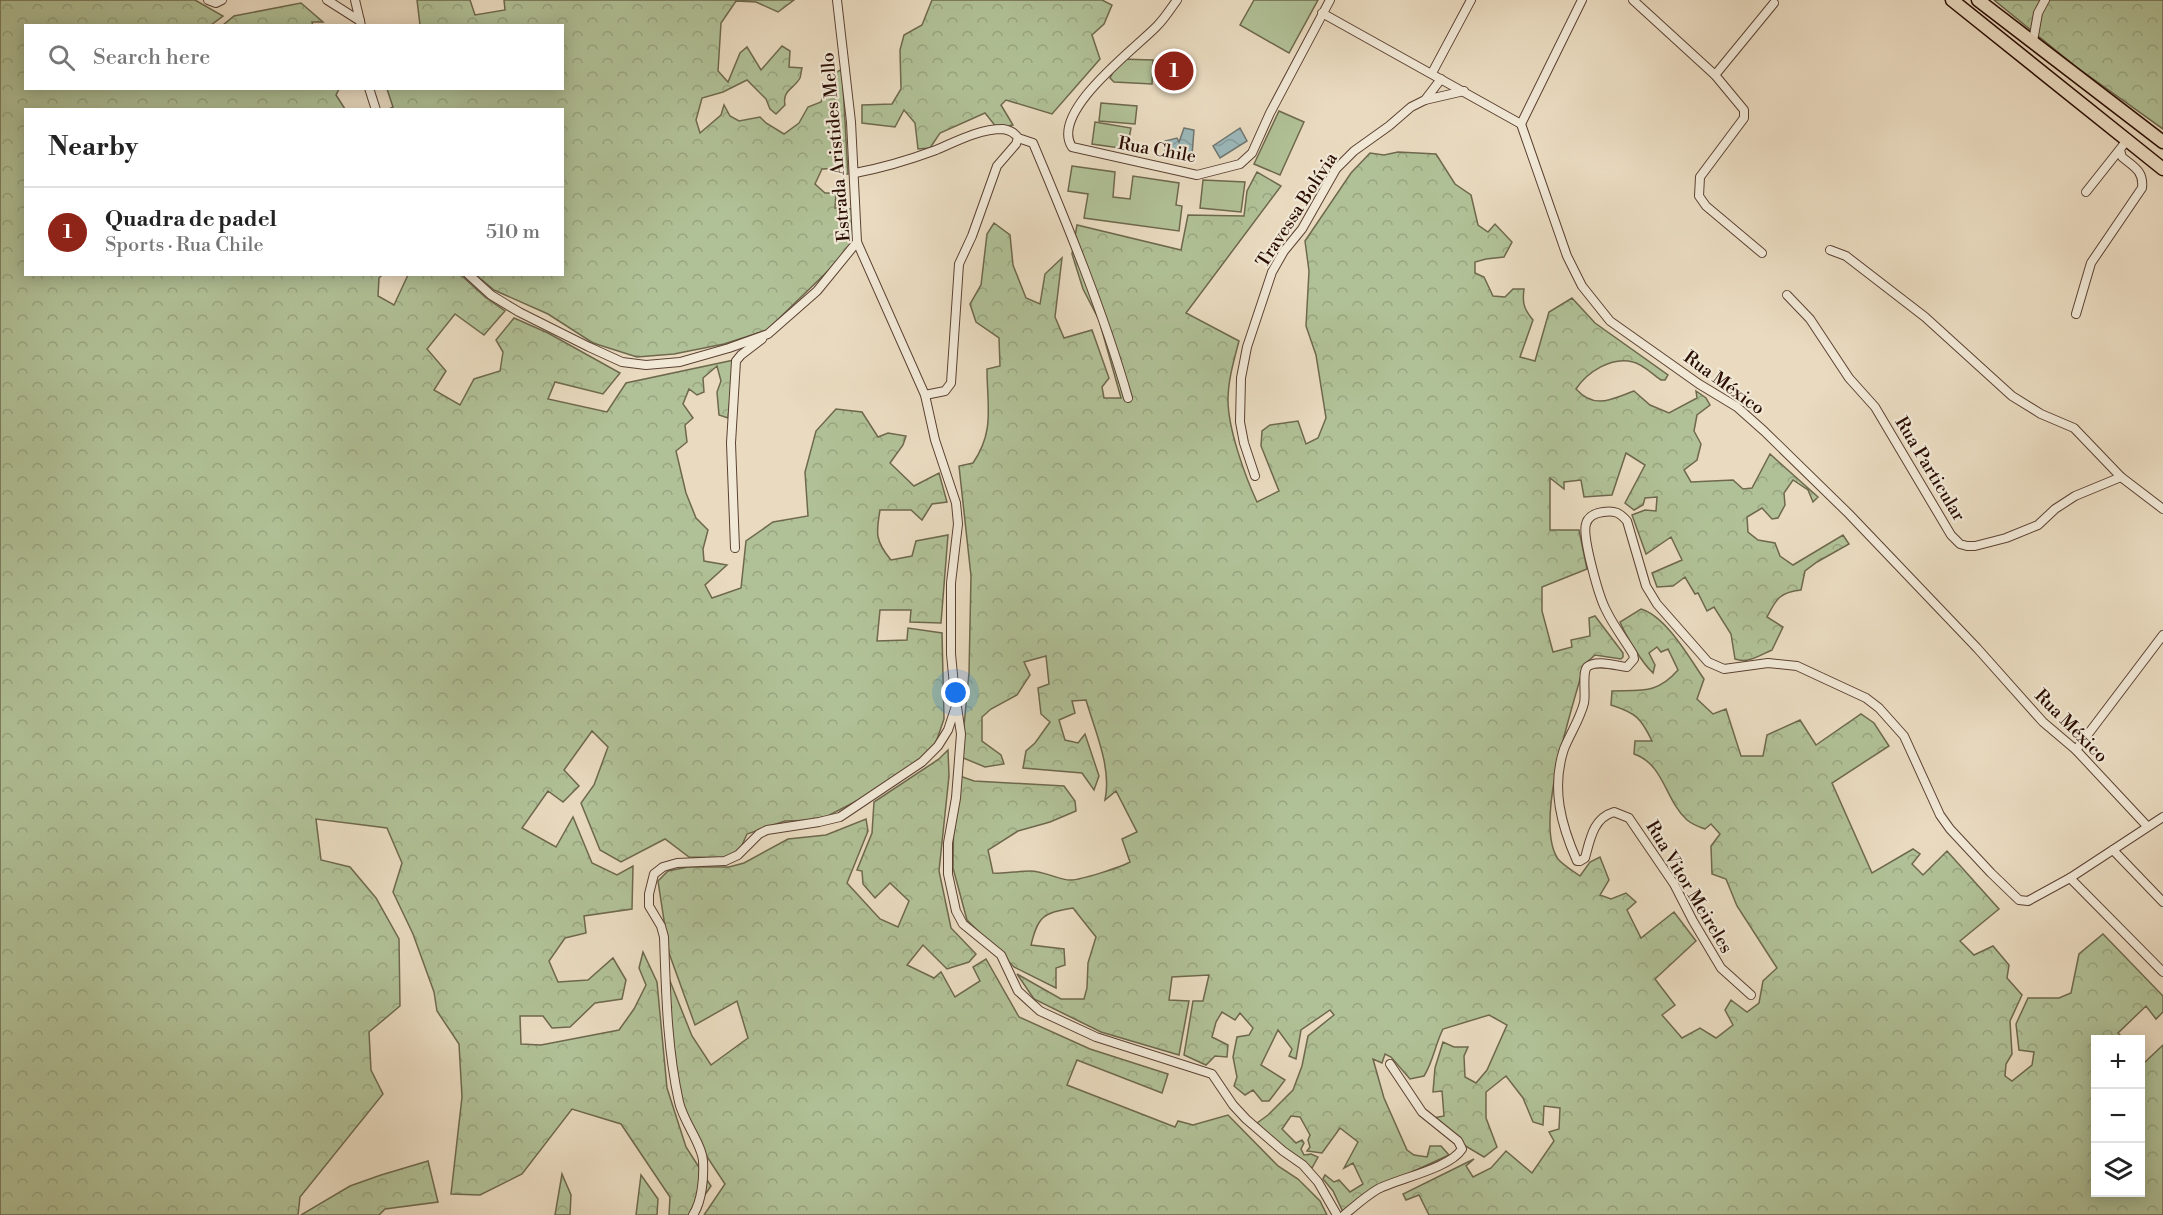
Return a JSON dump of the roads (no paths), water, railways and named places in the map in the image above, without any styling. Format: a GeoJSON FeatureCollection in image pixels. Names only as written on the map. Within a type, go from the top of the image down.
{"type":"FeatureCollection","features":[{"type":"Feature","properties":{"kind":"main road"},"geometry":{"type":"LineString","coordinates":[[1953,0],[2163,169]]}},
{"type":"Feature","properties":{"kind":"main road"},"geometry":{"type":"LineString","coordinates":[[1978,0],[2163,142]]}},
{"type":"Feature","properties":{"kind":"street"},"geometry":{"type":"LineString","coordinates":[[208,0],[216,3],[222,0]]}},
{"type":"Feature","properties":{"kind":"street"},"geometry":{"type":"LineString","coordinates":[[327,0],[360,23]]}},
{"type":"Feature","properties":{"kind":"street"},"geometry":{"type":"LineString","coordinates":[[355,0],[360,23]]}},
{"type":"Feature","properties":{"kind":"street","name":"Estrada Aristides Mello"},"geometry":{"type":"LineString","coordinates":[[693,1215],[700,1195],[703,1160],[681,1110],[674,1078],[667,1016],[664,937],[650,906],[654,874],[663,867],[677,863],[726,861],[738,855],[759,834],[767,830],[840,817],[922,762],[938,746],[948,730],[956,706],[951,654],[951,583],[958,524],[956,503],[935,440],[925,394],[857,242],[851,122],[837,0]]}},
{"type":"Feature","properties":{"kind":"street","name":"Rua Chile"},"geometry":{"type":"LineString","coordinates":[[1177,0],[1158,25],[1091,89],[1072,117],[1068,128],[1068,141],[1072,147],[1093,154],[1197,174],[1240,164],[1251,153],[1330,0]]}},
{"type":"Feature","properties":{"kind":"street"},"geometry":{"type":"LineString","coordinates":[[1432,73],[1471,0]]}},
{"type":"Feature","properties":{"kind":"street"},"geometry":{"type":"LineString","coordinates":[[1322,13],[1521,124],[1582,0]]}},
{"type":"Feature","properties":{"kind":"street"},"geometry":{"type":"LineString","coordinates":[[1633,0],[1715,75],[1744,110],[1744,118],[1700,177],[1699,196],[1706,206],[1762,253]]}},
{"type":"Feature","properties":{"kind":"street"},"geometry":{"type":"LineString","coordinates":[[2033,41],[2038,13],[2045,0]]}},
{"type":"Feature","properties":{"kind":"street"},"geometry":{"type":"LineString","coordinates":[[1715,75],[1774,3]]}},
{"type":"Feature","properties":{"kind":"street","name":"Travessa Bolívia"},"geometry":{"type":"LineString","coordinates":[[1425,100],[1441,79]]}},
{"type":"Feature","properties":{"kind":"street"},"geometry":{"type":"LineString","coordinates":[[370,90],[375,108]]}},
{"type":"Feature","properties":{"kind":"street","name":"Travessa Bolívia"},"geometry":{"type":"LineString","coordinates":[[1255,476],[1244,444],[1240,422],[1241,378],[1247,347],[1272,272],[1284,251],[1302,229],[1336,169],[1354,151],[1389,126],[1411,106],[1425,100],[1464,91]]}},
{"type":"Feature","properties":{"kind":"street","name":"Rua México"},"geometry":{"type":"LineString","coordinates":[[1521,124],[1567,256],[1582,286],[1610,321],[1699,384],[1737,407],[1764,431],[1849,514],[1929,597],[2043,722],[2076,750],[2147,826]]}},
{"type":"Feature","properties":{"kind":"street"},"geometry":{"type":"LineString","coordinates":[[855,173],[880,168],[935,150],[966,136],[990,131],[1005,129],[1016,134],[1018,138],[1033,143],[1113,345],[1128,398]]}},
{"type":"Feature","properties":{"kind":"street"},"geometry":{"type":"LineString","coordinates":[[925,394],[945,391],[951,383],[959,264],[972,236],[997,166],[1016,144],[1018,138]]}},
{"type":"Feature","properties":{"kind":"street"},"geometry":{"type":"LineString","coordinates":[[2086,192],[2128,139]]}},
{"type":"Feature","properties":{"kind":"street"},"geometry":{"type":"LineString","coordinates":[[2076,314],[2091,263],[2142,188],[2142,175],[2122,157],[2120,150]]}},
{"type":"Feature","properties":{"kind":"street"},"geometry":{"type":"LineString","coordinates":[[735,548],[731,443],[736,361],[817,291],[857,242]]}},
{"type":"Feature","properties":{"kind":"street"},"geometry":{"type":"LineString","coordinates":[[1830,250],[1846,256],[1925,317],[2012,396],[2041,414],[2074,428],[2121,477],[2163,509]]}},
{"type":"Feature","properties":{"kind":"street"},"geometry":{"type":"LineString","coordinates":[[470,276],[491,295],[519,312],[622,362],[646,365],[680,362],[768,334]]}},
{"type":"Feature","properties":{"kind":"street","name":"Rua Particular"},"geometry":{"type":"LineString","coordinates":[[1788,295],[1810,319],[1849,378],[1875,407],[1952,535],[1960,544],[1976,546],[2006,538],[2038,525],[2055,509],[2076,496],[2121,477]]}},
{"type":"Feature","properties":{"kind":"street","name":"Rua Vitor Meireles"},"geometry":{"type":"LineString","coordinates":[[1751,995],[1721,968],[1674,884],[1629,818],[1614,812],[1603,817],[1590,837],[1585,858],[1580,861],[1577,861],[1565,834],[1558,801],[1559,780],[1563,751],[1584,706],[1585,671],[1588,666],[1595,663],[1627,667],[1634,658],[1605,610],[1589,553],[1585,532],[1586,523],[1590,517],[1601,512],[1614,511],[1621,514],[1627,521],[1646,586],[1657,604],[1708,662],[1724,669],[1768,663],[1797,666],[1866,698],[1879,708],[1904,736],[1940,814],[1950,830],[2019,900],[2028,901],[2070,878]]}},
{"type":"Feature","properties":{"kind":"street"},"geometry":{"type":"LineString","coordinates":[[2076,750],[2163,635]]}},
{"type":"Feature","properties":{"kind":"street"},"geometry":{"type":"LineString","coordinates":[[956,706],[961,734],[956,798],[948,843],[948,874],[956,910],[963,924],[1001,955],[1018,991],[1040,1011],[1096,1036],[1212,1074],[1233,1105],[1246,1119],[1283,1151],[1304,1165],[1318,1182],[1337,1215]]}},
{"type":"Feature","properties":{"kind":"street"},"geometry":{"type":"LineString","coordinates":[[2163,817],[2070,878],[2163,972]]}},
{"type":"Feature","properties":{"kind":"street"},"geometry":{"type":"LineString","coordinates":[[2113,850],[2163,902]]}},
{"type":"Feature","properties":{"kind":"street"},"geometry":{"type":"LineString","coordinates":[[1344,1215],[1380,1188],[1437,1166],[1462,1149],[1458,1141],[1422,1112],[1390,1064]]}},
{"type":"Feature","properties":{"kind":"water"},"geometry":{"type":"Polygon","coordinates":[[[1184,128],[1194,130],[1192,155],[1165,153],[1165,141],[1177,138],[1179,142],[1184,128]]]}},
{"type":"Feature","properties":{"kind":"water"},"geometry":{"type":"Polygon","coordinates":[[[1240,128],[1247,141],[1220,158],[1213,146],[1240,128]]]}},
{"type":"Feature","properties":{"kind":"place","name":"Quadra de padel"},"geometry":{"type":"Point","coordinates":[1174,71]}}]}
